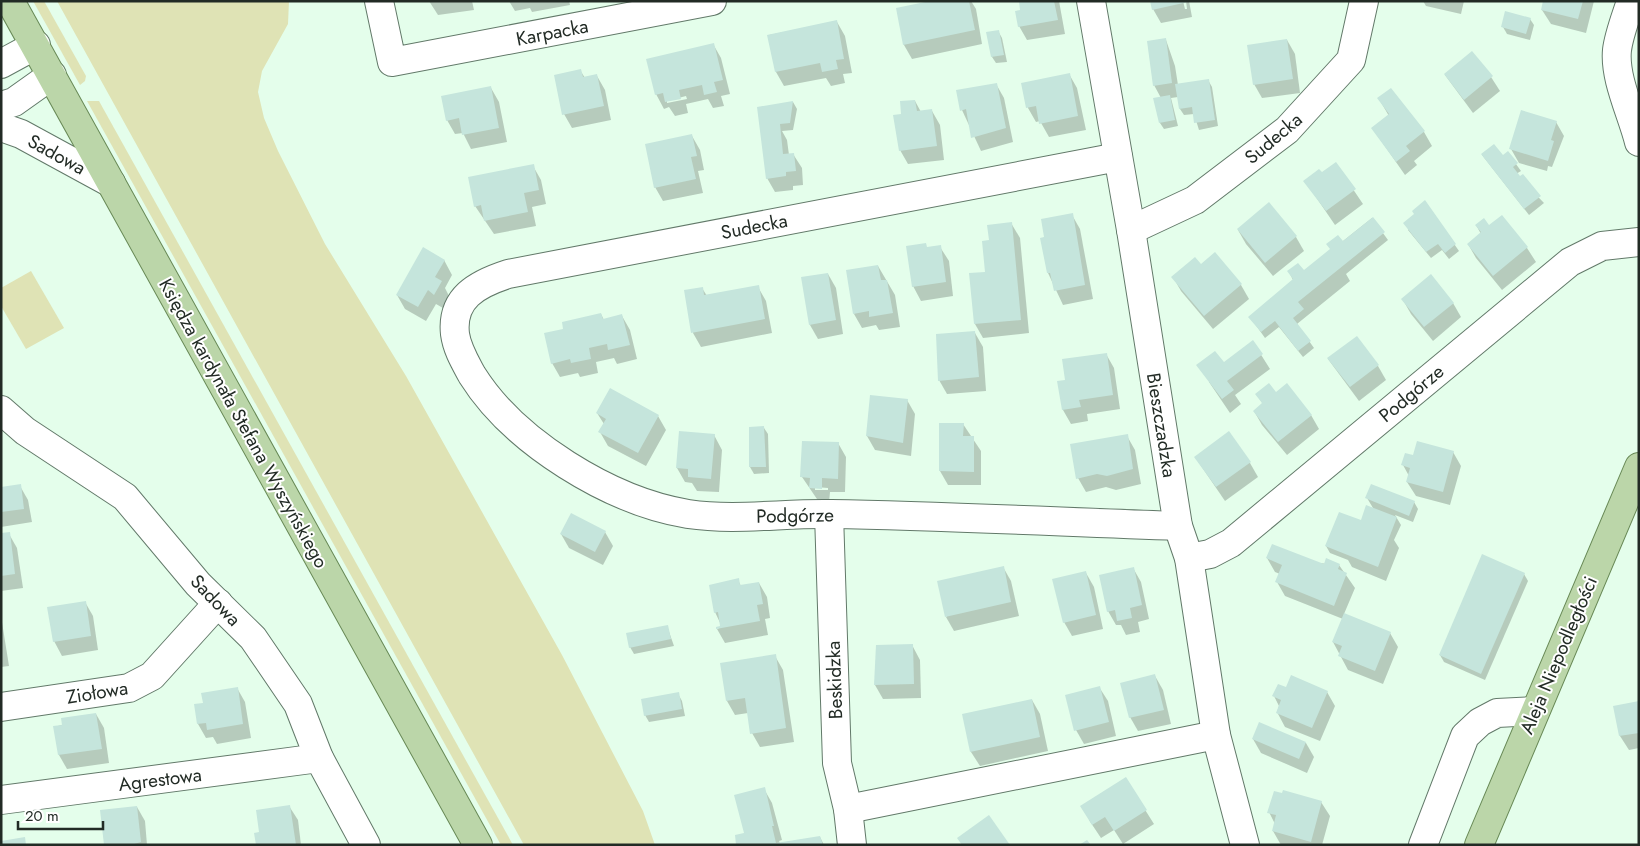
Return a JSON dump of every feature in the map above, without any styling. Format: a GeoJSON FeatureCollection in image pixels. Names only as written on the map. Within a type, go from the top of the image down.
{"type":"FeatureCollection","features":[{"type":"Feature","properties":{"kind":"main road","name":"Księdza kardynała Stefana Wyszyńskiego"},"geometry":{"type":"LineString","coordinates":[[10,1],[478,845]]}},
{"type":"Feature","properties":{"kind":"main road","name":"Aleja Niepodległości"},"geometry":{"type":"LineString","coordinates":[[1479,845],[1534,711],[1639,467]]}},
{"type":"Feature","properties":{"kind":"street","name":"Karpacka"},"geometry":{"type":"LineString","coordinates":[[379,1],[392,62],[712,1]]}},
{"type":"Feature","properties":{"kind":"street","name":"Bieszczadzka"},"geometry":{"type":"LineString","coordinates":[[1091,1],[1131,230],[1178,526],[1189,558],[1216,735],[1245,845]]}},
{"type":"Feature","properties":{"kind":"street","name":"Sudecka"},"geometry":{"type":"LineString","coordinates":[[1131,230],[1194,200],[1287,130],[1351,60],[1364,1]]}},
{"type":"Feature","properties":{"kind":"street"},"geometry":{"type":"LineString","coordinates":[[1631,1],[1617,50],[1617,61],[1619,79],[1635,111],[1639,142]]}},
{"type":"Feature","properties":{"kind":"street"},"geometry":{"type":"LineString","coordinates":[[1,64],[36,45]]}},
{"type":"Feature","properties":{"kind":"street"},"geometry":{"type":"LineString","coordinates":[[1,106],[14,102],[52,75]]}},
{"type":"Feature","properties":{"kind":"street","name":"Sadowa"},"geometry":{"type":"LineString","coordinates":[[1,127],[21,134],[111,184]]}},
{"type":"Feature","properties":{"kind":"street","name":"Sudecka"},"geometry":{"type":"LineString","coordinates":[[465,364],[456,338],[457,313],[466,295],[485,281],[508,274],[1118,156]]}},
{"type":"Feature","properties":{"kind":"street","name":"Podgórze"},"geometry":{"type":"LineString","coordinates":[[1189,558],[1210,554],[1231,543],[1570,262],[1602,246],[1639,242]]}},
{"type":"Feature","properties":{"kind":"street","name":"Podgórze"},"geometry":{"type":"LineString","coordinates":[[465,364],[483,391],[530,437],[583,474],[626,495],[688,514],[726,517],[828,514],[1178,526]]}},
{"type":"Feature","properties":{"kind":"street","name":"Sadowa"},"geometry":{"type":"LineString","coordinates":[[1,410],[25,431],[125,497],[198,584],[253,638],[298,704],[319,758],[366,845]]}},
{"type":"Feature","properties":{"kind":"street","name":"Beskidzka"},"geometry":{"type":"LineString","coordinates":[[828,514],[837,763],[848,809],[852,845]]}},
{"type":"Feature","properties":{"kind":"street","name":"Ziołowa"},"geometry":{"type":"LineString","coordinates":[[1,707],[129,688],[141,684],[152,676],[218,603]]}},
{"type":"Feature","properties":{"kind":"street"},"geometry":{"type":"LineString","coordinates":[[1423,845],[1465,736],[1480,722],[1497,713],[1534,711]]}},
{"type":"Feature","properties":{"kind":"street"},"geometry":{"type":"LineString","coordinates":[[848,809],[1216,735]]}},
{"type":"Feature","properties":{"kind":"street","name":"Agrestowa"},"geometry":{"type":"LineString","coordinates":[[1,800],[319,758]]}},
{"type":"Feature","properties":{"kind":"green space"},"geometry":{"type":"Polygon","coordinates":[[[33,1],[44,1],[86,76],[85,81],[80,85],[33,1]]]}},
{"type":"Feature","properties":{"kind":"green space"},"geometry":{"type":"Polygon","coordinates":[[[57,1],[289,1],[288,24],[262,71],[258,92],[264,118],[278,151],[325,244],[406,376],[562,655],[643,811],[655,845],[524,845],[57,1]]]}},
{"type":"Feature","properties":{"kind":"green space"},"geometry":{"type":"Polygon","coordinates":[[[87,101],[99,101],[513,845],[501,845],[87,101]]]}},
{"type":"Feature","properties":{"kind":"green space"},"geometry":{"type":"Polygon","coordinates":[[[31,271],[64,328],[26,349],[1,306],[1,288],[31,271]]]}},
{"type":"Feature","properties":{"kind":"building"},"geometry":{"type":"Polygon","coordinates":[[[930,1],[969,1],[975,30],[903,45],[896,8],[930,1]]]}},
{"type":"Feature","properties":{"kind":"building"},"geometry":{"type":"Polygon","coordinates":[[[1019,1],[1054,1],[1058,20],[1018,27],[1015,11],[1020,10],[1019,1]]]}},
{"type":"Feature","properties":{"kind":"building"},"geometry":{"type":"Polygon","coordinates":[[[1150,1],[1187,1],[1188,2],[1152,10],[1150,1]]]}},
{"type":"Feature","properties":{"kind":"building"},"geometry":{"type":"Polygon","coordinates":[[[1543,1],[1583,1],[1578,19],[1541,10],[1543,1]]]}},
{"type":"Feature","properties":{"kind":"building"},"geometry":{"type":"Polygon","coordinates":[[[1505,11],[1531,18],[1526,34],[1501,27],[1505,11]]]}},
{"type":"Feature","properties":{"kind":"building"},"geometry":{"type":"Polygon","coordinates":[[[837,20],[844,59],[836,60],[838,69],[822,72],[820,63],[775,72],[767,35],[837,20]]]}},
{"type":"Feature","properties":{"kind":"building"},"geometry":{"type":"Polygon","coordinates":[[[999,30],[1004,55],[991,57],[986,32],[999,30]]]}},
{"type":"Feature","properties":{"kind":"building"},"geometry":{"type":"Polygon","coordinates":[[[1166,38],[1172,83],[1153,86],[1147,41],[1166,38]]]}},
{"type":"Feature","properties":{"kind":"building"},"geometry":{"type":"Polygon","coordinates":[[[1287,39],[1293,79],[1253,85],[1247,45],[1287,39]]]}},
{"type":"Feature","properties":{"kind":"building"},"geometry":{"type":"Polygon","coordinates":[[[714,43],[723,80],[714,82],[717,92],[704,95],[702,85],[679,90],[681,99],[665,102],[663,93],[655,95],[646,59],[714,43]]]}},
{"type":"Feature","properties":{"kind":"building"},"geometry":{"type":"Polygon","coordinates":[[[1472,51],[1493,76],[1464,100],[1444,74],[1472,51]]]}},
{"type":"Feature","properties":{"kind":"building"},"geometry":{"type":"Polygon","coordinates":[[[581,69],[583,77],[597,74],[604,106],[562,115],[554,75],[581,69]]]}},
{"type":"Feature","properties":{"kind":"building"},"geometry":{"type":"Polygon","coordinates":[[[1070,73],[1078,116],[1039,124],[1036,106],[1026,108],[1021,83],[1070,73]]]}},
{"type":"Feature","properties":{"kind":"building"},"geometry":{"type":"Polygon","coordinates":[[[1209,79],[1215,120],[1194,123],[1192,107],[1179,109],[1175,84],[1209,79]]]}},
{"type":"Feature","properties":{"kind":"building"},"geometry":{"type":"Polygon","coordinates":[[[997,83],[1006,128],[971,138],[966,109],[960,111],[956,90],[997,83]]]}},
{"type":"Feature","properties":{"kind":"building"},"geometry":{"type":"Polygon","coordinates":[[[491,86],[499,128],[462,135],[459,118],[446,121],[441,96],[491,86]]]}},
{"type":"Feature","properties":{"kind":"building"},"geometry":{"type":"Polygon","coordinates":[[[1391,88],[1425,131],[1406,146],[1410,151],[1396,162],[1371,128],[1389,114],[1377,98],[1391,88]]]}},
{"type":"Feature","properties":{"kind":"building"},"geometry":{"type":"Polygon","coordinates":[[[1170,95],[1175,120],[1159,123],[1153,98],[1170,95]]]}},
{"type":"Feature","properties":{"kind":"building"},"geometry":{"type":"Polygon","coordinates":[[[915,100],[917,111],[932,109],[937,146],[899,151],[893,115],[901,114],[900,101],[915,100]]]}},
{"type":"Feature","properties":{"kind":"building"},"geometry":{"type":"Polygon","coordinates":[[[793,101],[790,123],[780,124],[783,154],[794,153],[796,171],[786,172],[786,176],[766,179],[757,107],[793,101]]]}},
{"type":"Feature","properties":{"kind":"building"},"geometry":{"type":"Polygon","coordinates":[[[1521,110],[1557,121],[1551,140],[1554,141],[1548,161],[1509,149],[1521,110]]]}},
{"type":"Feature","properties":{"kind":"building"},"geometry":{"type":"Polygon","coordinates":[[[692,134],[697,156],[691,157],[696,179],[654,188],[645,144],[692,134]]]}},
{"type":"Feature","properties":{"kind":"building"},"geometry":{"type":"Polygon","coordinates":[[[1494,144],[1503,155],[1508,151],[1518,163],[1513,167],[1520,176],[1523,174],[1541,196],[1524,209],[1481,154],[1494,144]]]}},
{"type":"Feature","properties":{"kind":"building"},"geometry":{"type":"Polygon","coordinates":[[[1336,162],[1356,189],[1326,211],[1303,181],[1319,169],[1322,172],[1336,162]]]}},
{"type":"Feature","properties":{"kind":"building"},"geometry":{"type":"Polygon","coordinates":[[[534,164],[539,190],[524,193],[528,212],[484,221],[481,205],[474,207],[468,177],[534,164]]]}},
{"type":"Feature","properties":{"kind":"building"},"geometry":{"type":"Polygon","coordinates":[[[1425,200],[1456,244],[1445,253],[1438,244],[1426,252],[1403,223],[1414,214],[1412,211],[1425,200]]]}},
{"type":"Feature","properties":{"kind":"building"},"geometry":{"type":"Polygon","coordinates":[[[1269,202],[1297,236],[1265,263],[1237,229],[1269,202]]]}},
{"type":"Feature","properties":{"kind":"building"},"geometry":{"type":"Polygon","coordinates":[[[1073,213],[1085,285],[1054,291],[1050,273],[1047,273],[1040,238],[1044,237],[1041,219],[1073,213]]]}},
{"type":"Feature","properties":{"kind":"building"},"geometry":{"type":"Polygon","coordinates":[[[1502,215],[1528,247],[1493,276],[1467,244],[1481,232],[1475,225],[1484,218],[1489,225],[1502,215]]]}},
{"type":"Feature","properties":{"kind":"building"},"geometry":{"type":"Polygon","coordinates":[[[1373,217],[1385,232],[1298,302],[1304,309],[1293,318],[1311,341],[1298,351],[1275,321],[1261,332],[1248,317],[1293,279],[1287,271],[1298,263],[1304,270],[1330,249],[1326,244],[1338,235],[1343,241],[1373,217]]]}},
{"type":"Feature","properties":{"kind":"building"},"geometry":{"type":"Polygon","coordinates":[[[1012,222],[1021,320],[974,324],[969,273],[985,272],[982,241],[989,240],[987,225],[1012,222]]]}},
{"type":"Feature","properties":{"kind":"building"},"geometry":{"type":"Polygon","coordinates":[[[926,243],[927,247],[941,245],[946,282],[912,287],[906,246],[926,243]]]}},
{"type":"Feature","properties":{"kind":"building"},"geometry":{"type":"Polygon","coordinates":[[[423,247],[445,260],[435,277],[442,281],[434,295],[428,290],[418,307],[396,295],[423,247]]]}},
{"type":"Feature","properties":{"kind":"building"},"geometry":{"type":"Polygon","coordinates":[[[1215,252],[1242,284],[1204,316],[1171,277],[1195,257],[1201,264],[1215,252]]]}},
{"type":"Feature","properties":{"kind":"building"},"geometry":{"type":"Polygon","coordinates":[[[878,265],[881,280],[887,280],[893,313],[869,317],[869,311],[853,314],[846,270],[878,265]]]}},
{"type":"Feature","properties":{"kind":"building"},"geometry":{"type":"Polygon","coordinates":[[[828,273],[836,320],[809,325],[801,277],[828,273]]]}},
{"type":"Feature","properties":{"kind":"building"},"geometry":{"type":"Polygon","coordinates":[[[1431,274],[1454,303],[1424,327],[1401,299],[1431,274]]]}},
{"type":"Feature","properties":{"kind":"building"},"geometry":{"type":"Polygon","coordinates":[[[759,285],[765,319],[691,333],[684,290],[703,287],[704,295],[759,285]]]}},
{"type":"Feature","properties":{"kind":"building"},"geometry":{"type":"Polygon","coordinates":[[[601,313],[603,319],[622,314],[630,345],[608,350],[607,344],[589,348],[591,359],[571,363],[570,359],[551,364],[544,333],[563,329],[562,322],[601,313]]]}},
{"type":"Feature","properties":{"kind":"building"},"geometry":{"type":"Polygon","coordinates":[[[975,331],[979,377],[938,381],[936,334],[975,331]]]}},
{"type":"Feature","properties":{"kind":"building"},"geometry":{"type":"Polygon","coordinates":[[[1357,336],[1379,365],[1350,387],[1327,358],[1357,336]]]}},
{"type":"Feature","properties":{"kind":"building"},"geometry":{"type":"Polygon","coordinates":[[[1253,340],[1263,354],[1227,381],[1234,390],[1222,399],[1196,365],[1215,351],[1224,362],[1253,340]]]}},
{"type":"Feature","properties":{"kind":"building"},"geometry":{"type":"Polygon","coordinates":[[[1107,353],[1113,395],[1079,400],[1081,407],[1062,410],[1057,381],[1065,380],[1062,359],[1107,353]]]}},
{"type":"Feature","properties":{"kind":"building"},"geometry":{"type":"Polygon","coordinates":[[[1269,383],[1276,392],[1287,383],[1312,415],[1278,442],[1253,411],[1262,403],[1255,394],[1269,383]]]}},
{"type":"Feature","properties":{"kind":"building"},"geometry":{"type":"Polygon","coordinates":[[[610,388],[659,415],[638,453],[598,432],[606,419],[596,413],[610,388]]]}},
{"type":"Feature","properties":{"kind":"building"},"geometry":{"type":"Polygon","coordinates":[[[870,395],[908,399],[903,443],[866,436],[870,395]]]}},
{"type":"Feature","properties":{"kind":"building"},"geometry":{"type":"Polygon","coordinates":[[[939,423],[964,423],[963,436],[974,436],[974,472],[939,471],[939,423]]]}},
{"type":"Feature","properties":{"kind":"building"},"geometry":{"type":"Polygon","coordinates":[[[764,426],[766,467],[749,467],[749,427],[764,426]]]}},
{"type":"Feature","properties":{"kind":"building"},"geometry":{"type":"Polygon","coordinates":[[[679,431],[715,434],[711,479],[688,477],[688,469],[676,468],[679,431]]]}},
{"type":"Feature","properties":{"kind":"building"},"geometry":{"type":"Polygon","coordinates":[[[1229,431],[1251,462],[1216,487],[1194,457],[1229,431]]]}},
{"type":"Feature","properties":{"kind":"building"},"geometry":{"type":"Polygon","coordinates":[[[1128,434],[1133,469],[1107,476],[1097,474],[1076,479],[1070,444],[1128,434]]]}},
{"type":"Feature","properties":{"kind":"building"},"geometry":{"type":"Polygon","coordinates":[[[802,441],[839,442],[838,479],[822,478],[822,489],[809,488],[810,478],[800,477],[802,441]]]}},
{"type":"Feature","properties":{"kind":"building"},"geometry":{"type":"Polygon","coordinates":[[[1417,441],[1454,451],[1443,492],[1406,482],[1410,468],[1401,465],[1405,453],[1413,455],[1417,441]]]}},
{"type":"Feature","properties":{"kind":"building"},"geometry":{"type":"Polygon","coordinates":[[[21,484],[24,509],[1,512],[1,487],[21,484]]]}},
{"type":"Feature","properties":{"kind":"building"},"geometry":{"type":"Polygon","coordinates":[[[1371,484],[1415,501],[1409,516],[1365,498],[1371,484]]]}},
{"type":"Feature","properties":{"kind":"building"},"geometry":{"type":"Polygon","coordinates":[[[1366,505],[1397,517],[1378,567],[1325,546],[1339,512],[1361,520],[1366,505]]]}},
{"type":"Feature","properties":{"kind":"building"},"geometry":{"type":"Polygon","coordinates":[[[571,513],[606,531],[595,552],[560,534],[571,513]]]}},
{"type":"Feature","properties":{"kind":"building"},"geometry":{"type":"Polygon","coordinates":[[[10,532],[15,574],[1,576],[1,533],[10,532]]]}},
{"type":"Feature","properties":{"kind":"building"},"geometry":{"type":"Polygon","coordinates":[[[1272,544],[1324,564],[1326,558],[1340,564],[1338,569],[1347,573],[1334,606],[1275,582],[1282,565],[1266,558],[1272,544]]]}},
{"type":"Feature","properties":{"kind":"building"},"geometry":{"type":"Polygon","coordinates":[[[1482,554],[1525,573],[1481,674],[1439,655],[1482,554]]]}},
{"type":"Feature","properties":{"kind":"building"},"geometry":{"type":"Polygon","coordinates":[[[1004,566],[1011,602],[945,617],[937,581],[1004,566]]]}},
{"type":"Feature","properties":{"kind":"building"},"geometry":{"type":"Polygon","coordinates":[[[1134,567],[1142,605],[1130,608],[1132,618],[1117,621],[1115,610],[1107,612],[1099,575],[1134,567]]]}},
{"type":"Feature","properties":{"kind":"building"},"geometry":{"type":"Polygon","coordinates":[[[1086,571],[1096,615],[1063,623],[1052,579],[1086,571]]]}},
{"type":"Feature","properties":{"kind":"building"},"geometry":{"type":"Polygon","coordinates":[[[739,578],[740,585],[759,582],[763,604],[757,605],[760,621],[716,629],[716,627],[720,626],[718,612],[714,613],[709,585],[739,578]]]}},
{"type":"Feature","properties":{"kind":"building"},"geometry":{"type":"Polygon","coordinates":[[[86,601],[91,636],[53,642],[47,607],[86,601]]]}},
{"type":"Feature","properties":{"kind":"building"},"geometry":{"type":"Polygon","coordinates":[[[1344,613],[1391,632],[1375,671],[1338,656],[1342,646],[1332,642],[1344,613]]]}},
{"type":"Feature","properties":{"kind":"building"},"geometry":{"type":"Polygon","coordinates":[[[668,625],[671,639],[629,648],[626,633],[668,625]]]}},
{"type":"Feature","properties":{"kind":"building"},"geometry":{"type":"Polygon","coordinates":[[[913,644],[914,684],[874,685],[876,645],[913,644]]]}},
{"type":"Feature","properties":{"kind":"building"},"geometry":{"type":"Polygon","coordinates":[[[776,654],[786,728],[750,734],[745,698],[726,701],[720,663],[776,654]]]}},
{"type":"Feature","properties":{"kind":"building"},"geometry":{"type":"Polygon","coordinates":[[[1155,674],[1164,710],[1129,718],[1120,683],[1155,674]]]}},
{"type":"Feature","properties":{"kind":"building"},"geometry":{"type":"Polygon","coordinates":[[[1291,675],[1328,691],[1312,728],[1276,713],[1281,700],[1272,696],[1278,684],[1286,687],[1291,675]]]}},
{"type":"Feature","properties":{"kind":"building"},"geometry":{"type":"Polygon","coordinates":[[[1100,686],[1109,722],[1074,731],[1065,695],[1100,686]]]}},
{"type":"Feature","properties":{"kind":"building"},"geometry":{"type":"Polygon","coordinates":[[[238,687],[243,724],[207,730],[206,723],[197,724],[194,704],[203,703],[201,693],[238,687]]]}},
{"type":"Feature","properties":{"kind":"building"},"geometry":{"type":"Polygon","coordinates":[[[679,692],[682,709],[644,716],[641,699],[679,692]]]}},
{"type":"Feature","properties":{"kind":"building"},"geometry":{"type":"Polygon","coordinates":[[[1032,699],[1040,737],[970,752],[962,714],[1032,699]]]}},
{"type":"Feature","properties":{"kind":"building"},"geometry":{"type":"Polygon","coordinates":[[[1639,701],[1639,733],[1619,736],[1613,706],[1639,701]]]}},
{"type":"Feature","properties":{"kind":"building"},"geometry":{"type":"Polygon","coordinates":[[[96,713],[102,749],[58,755],[53,726],[62,725],[61,718],[96,713]]]}},
{"type":"Feature","properties":{"kind":"building"},"geometry":{"type":"Polygon","coordinates":[[[1259,722],[1306,742],[1299,759],[1252,739],[1259,722]]]}},
{"type":"Feature","properties":{"kind":"building"},"geometry":{"type":"Polygon","coordinates":[[[1126,777],[1147,810],[1114,831],[1105,817],[1092,825],[1080,806],[1126,777]]]}},
{"type":"Feature","properties":{"kind":"building"},"geometry":{"type":"Polygon","coordinates":[[[765,787],[776,843],[820,836],[823,845],[736,845],[735,835],[744,833],[734,795],[765,787]]]}},
{"type":"Feature","properties":{"kind":"building"},"geometry":{"type":"Polygon","coordinates":[[[1283,790],[1322,801],[1311,842],[1272,831],[1276,815],[1267,813],[1274,791],[1282,793],[1283,790]]]}},
{"type":"Feature","properties":{"kind":"building"},"geometry":{"type":"Polygon","coordinates":[[[290,805],[296,845],[256,845],[254,833],[259,832],[256,810],[290,805]]]}},
{"type":"Feature","properties":{"kind":"building"},"geometry":{"type":"Polygon","coordinates":[[[137,806],[141,842],[131,845],[104,845],[100,810],[137,806]]]}},
{"type":"Feature","properties":{"kind":"building"},"geometry":{"type":"Polygon","coordinates":[[[989,815],[1010,845],[962,845],[957,838],[989,815]]]}},
{"type":"Feature","properties":{"kind":"building"},"geometry":{"type":"Polygon","coordinates":[[[25,837],[26,845],[1,845],[1,841],[25,837]]]}},
{"type":"Feature","properties":{"kind":"building"},"geometry":{"type":"Polygon","coordinates":[[[1087,840],[1091,845],[1079,845],[1087,840]]]}}]}
